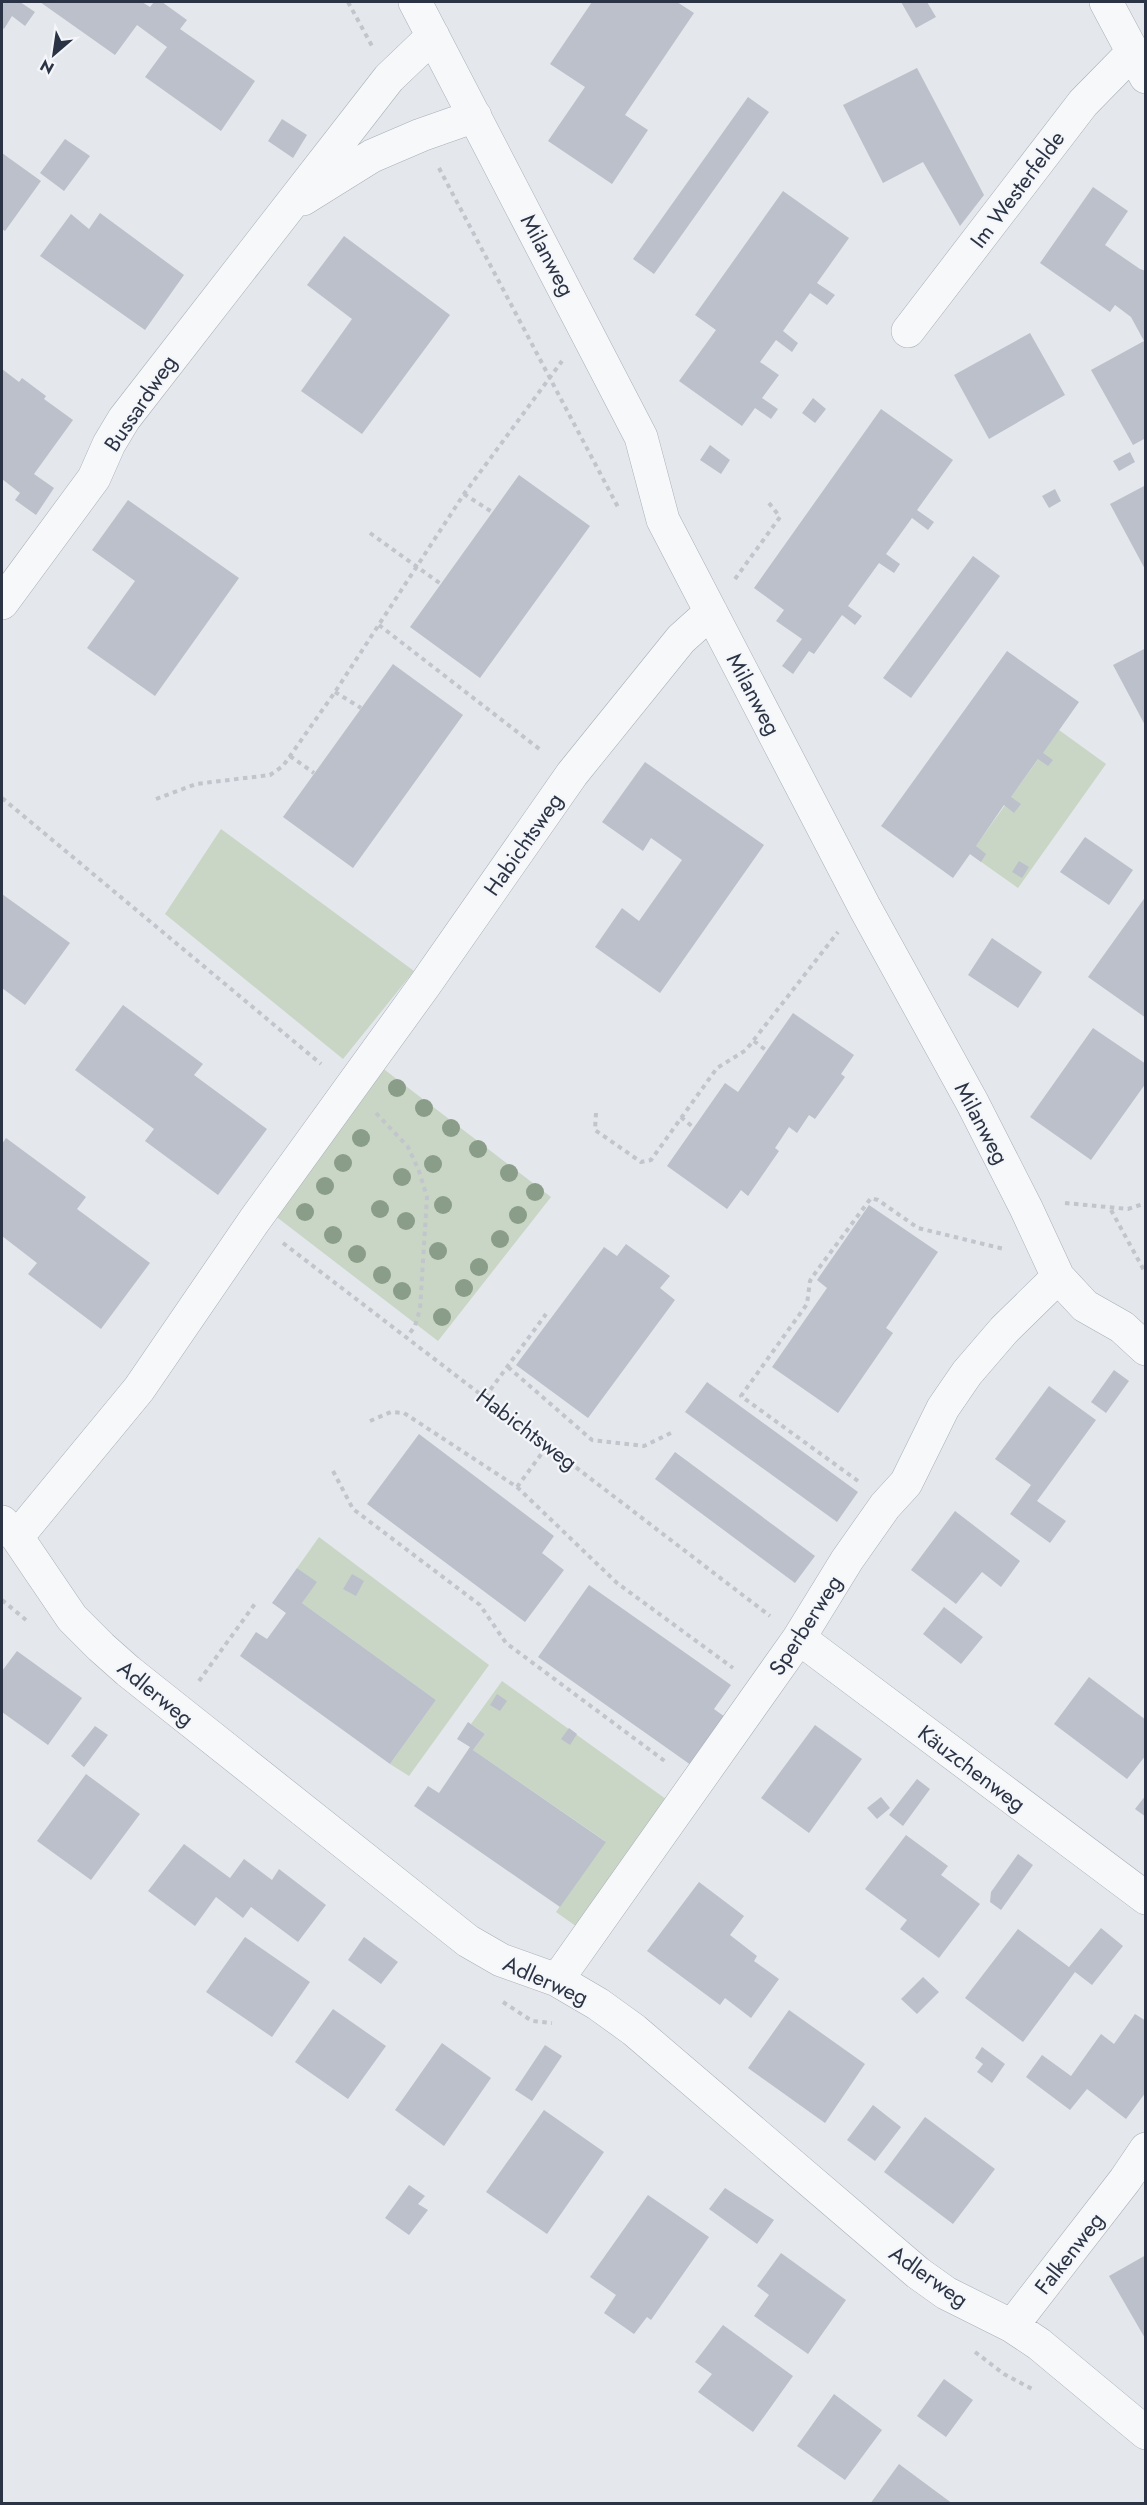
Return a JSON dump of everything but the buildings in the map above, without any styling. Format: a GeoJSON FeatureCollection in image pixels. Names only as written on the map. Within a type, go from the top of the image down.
{"type":"FeatureCollection","features":[{"type":"Feature","properties":{"kind":"street","name":"Milanweg"},"geometry":{"type":"LineString","coordinates":[[415,2],[641,437],[663,520],[865,908],[972,1102],[1058,1277],[1085,1306],[1122,1327],[1146,1349]]}},
{"type":"Feature","properties":{"kind":"street","name":"Im Westerfelde"},"geometry":{"type":"LineString","coordinates":[[908,331],[1083,103],[1139,65],[1106,2]]}},
{"type":"Feature","properties":{"kind":"street","name":"Bussardweg"},"geometry":{"type":"LineString","coordinates":[[2,603],[94,478],[109,444],[124,419],[388,78],[433,36]]}},
{"type":"Feature","properties":{"kind":"street","name":"Bussardweg"},"geometry":{"type":"LineString","coordinates":[[286,209],[372,156],[421,135],[475,116]]}},
{"type":"Feature","properties":{"kind":"street","name":"Habichtsweg"},"geometry":{"type":"LineString","coordinates":[[9,1529],[131,1399],[254,1221],[424,986],[572,774],[681,639],[711,612]]}},
{"type":"Feature","properties":{"kind":"street","name":"Sperberweg"},"geometry":{"type":"LineString","coordinates":[[557,1980],[799,1638],[847,1560],[885,1506],[906,1483],[943,1408],[967,1373],[1004,1330],[1058,1277]]}},
{"type":"Feature","properties":{"kind":"street","name":"Adlerweg"},"geometry":{"type":"LineString","coordinates":[[9,1529],[72,1618],[128,1671],[178,1711],[468,1941],[501,1960],[557,1980],[598,2004],[634,2030],[918,2273],[946,2293],[1012,2326],[1039,2344],[1146,2433]]}},
{"type":"Feature","properties":{"kind":"street","name":"Käuzchenweg"},"geometry":{"type":"LineString","coordinates":[[799,1638],[1146,1898]]}},
{"type":"Feature","properties":{"kind":"street","name":"Falkenweg"},"geometry":{"type":"LineString","coordinates":[[1012,2326],[1136,2175],[1146,2149]]}},
{"type":"Feature","properties":{"kind":"path"},"geometry":{"type":"LineString","coordinates":[[348,2],[388,78]]}},
{"type":"Feature","properties":{"kind":"path"},"geometry":{"type":"LineString","coordinates":[[421,135],[621,511]]}},
{"type":"Feature","properties":{"kind":"path"},"geometry":{"type":"LineString","coordinates":[[156,799],[196,784],[270,775],[283,766],[335,692],[464,494],[548,377],[587,331]]}},
{"type":"Feature","properties":{"kind":"path"},"geometry":{"type":"LineString","coordinates":[[464,494],[492,512]]}},
{"type":"Feature","properties":{"kind":"path"},"geometry":{"type":"LineString","coordinates":[[711,612],[780,517],[768,503]]}},
{"type":"Feature","properties":{"kind":"path"},"geometry":{"type":"LineString","coordinates":[[370,532],[441,584]]}},
{"type":"Feature","properties":{"kind":"path"},"geometry":{"type":"LineString","coordinates":[[379,625],[572,774]]}},
{"type":"Feature","properties":{"kind":"path"},"geometry":{"type":"LineString","coordinates":[[335,692],[361,708]]}},
{"type":"Feature","properties":{"kind":"path"},"geometry":{"type":"LineString","coordinates":[[290,756],[314,773]]}},
{"type":"Feature","properties":{"kind":"path"},"geometry":{"type":"LineString","coordinates":[[2,798],[349,1087],[396,1133],[408,1148],[419,1171],[427,1197],[420,1309],[416,1326],[407,1337]]}},
{"type":"Feature","properties":{"kind":"path"},"geometry":{"type":"LineString","coordinates":[[596,1113],[595,1130],[641,1162],[651,1160],[717,1068],[746,1050],[837,933],[865,908]]}},
{"type":"Feature","properties":{"kind":"path"},"geometry":{"type":"LineString","coordinates":[[753,1041],[767,1050]]}},
{"type":"Feature","properties":{"kind":"path"},"geometry":{"type":"LineString","coordinates":[[681,1117],[693,1128]]}},
{"type":"Feature","properties":{"kind":"path"},"geometry":{"type":"LineString","coordinates":[[860,1483],[741,1396],[807,1304],[810,1281],[841,1242],[871,1198],[918,1228],[1021,1252],[1031,1250],[1041,1241]]}},
{"type":"Feature","properties":{"kind":"path"},"geometry":{"type":"LineString","coordinates":[[1026,1208],[1049,1201],[1111,1209],[1128,1209],[1146,1203]]}},
{"type":"Feature","properties":{"kind":"path"},"geometry":{"type":"LineString","coordinates":[[1111,1209],[1146,1274]]}},
{"type":"Feature","properties":{"kind":"path","name":"Habichtsweg"},"geometry":{"type":"LineString","coordinates":[[254,1221],[799,1638]]}},
{"type":"Feature","properties":{"kind":"path"},"geometry":{"type":"LineString","coordinates":[[485,1397],[546,1314]]}},
{"type":"Feature","properties":{"kind":"path"},"geometry":{"type":"LineString","coordinates":[[792,1326],[799,1329]]}},
{"type":"Feature","properties":{"kind":"path"},"geometry":{"type":"LineString","coordinates":[[508,1367],[592,1440],[644,1446],[670,1433]]}},
{"type":"Feature","properties":{"kind":"path"},"geometry":{"type":"LineString","coordinates":[[370,1421],[391,1412],[404,1413],[517,1487],[617,1583],[763,1690]]}},
{"type":"Feature","properties":{"kind":"path"},"geometry":{"type":"LineString","coordinates":[[517,1487],[548,1445]]}},
{"type":"Feature","properties":{"kind":"path"},"geometry":{"type":"LineString","coordinates":[[333,1471],[353,1509],[480,1605],[506,1643],[695,1784]]}},
{"type":"Feature","properties":{"kind":"path"},"geometry":{"type":"LineString","coordinates":[[178,1711],[257,1600]]}},
{"type":"Feature","properties":{"kind":"green space"},"geometry":{"type":"Polygon","coordinates":[[[1059,730],[1106,764],[1018,888],[970,854],[1059,730]]]}},
{"type":"Feature","properties":{"kind":"green space"},"geometry":{"type":"Polygon","coordinates":[[[221,829],[414,971],[343,1059],[165,914],[221,829]]]}},
{"type":"Feature","properties":{"kind":"green space"},"geometry":{"type":"Polygon","coordinates":[[[381,1067],[551,1197],[438,1341],[274,1215],[381,1067]]]}},
{"type":"Feature","properties":{"kind":"green space"},"geometry":{"type":"Polygon","coordinates":[[[319,1537],[489,1665],[409,1776],[390,1764],[436,1700],[302,1603],[316,1582],[297,1568],[319,1537]]]}},
{"type":"Feature","properties":{"kind":"green space"},"geometry":{"type":"Polygon","coordinates":[[[502,1681],[670,1802],[580,1929],[556,1912],[605,1841],[473,1750],[485,1734],[471,1724],[502,1681]]]}}]}
